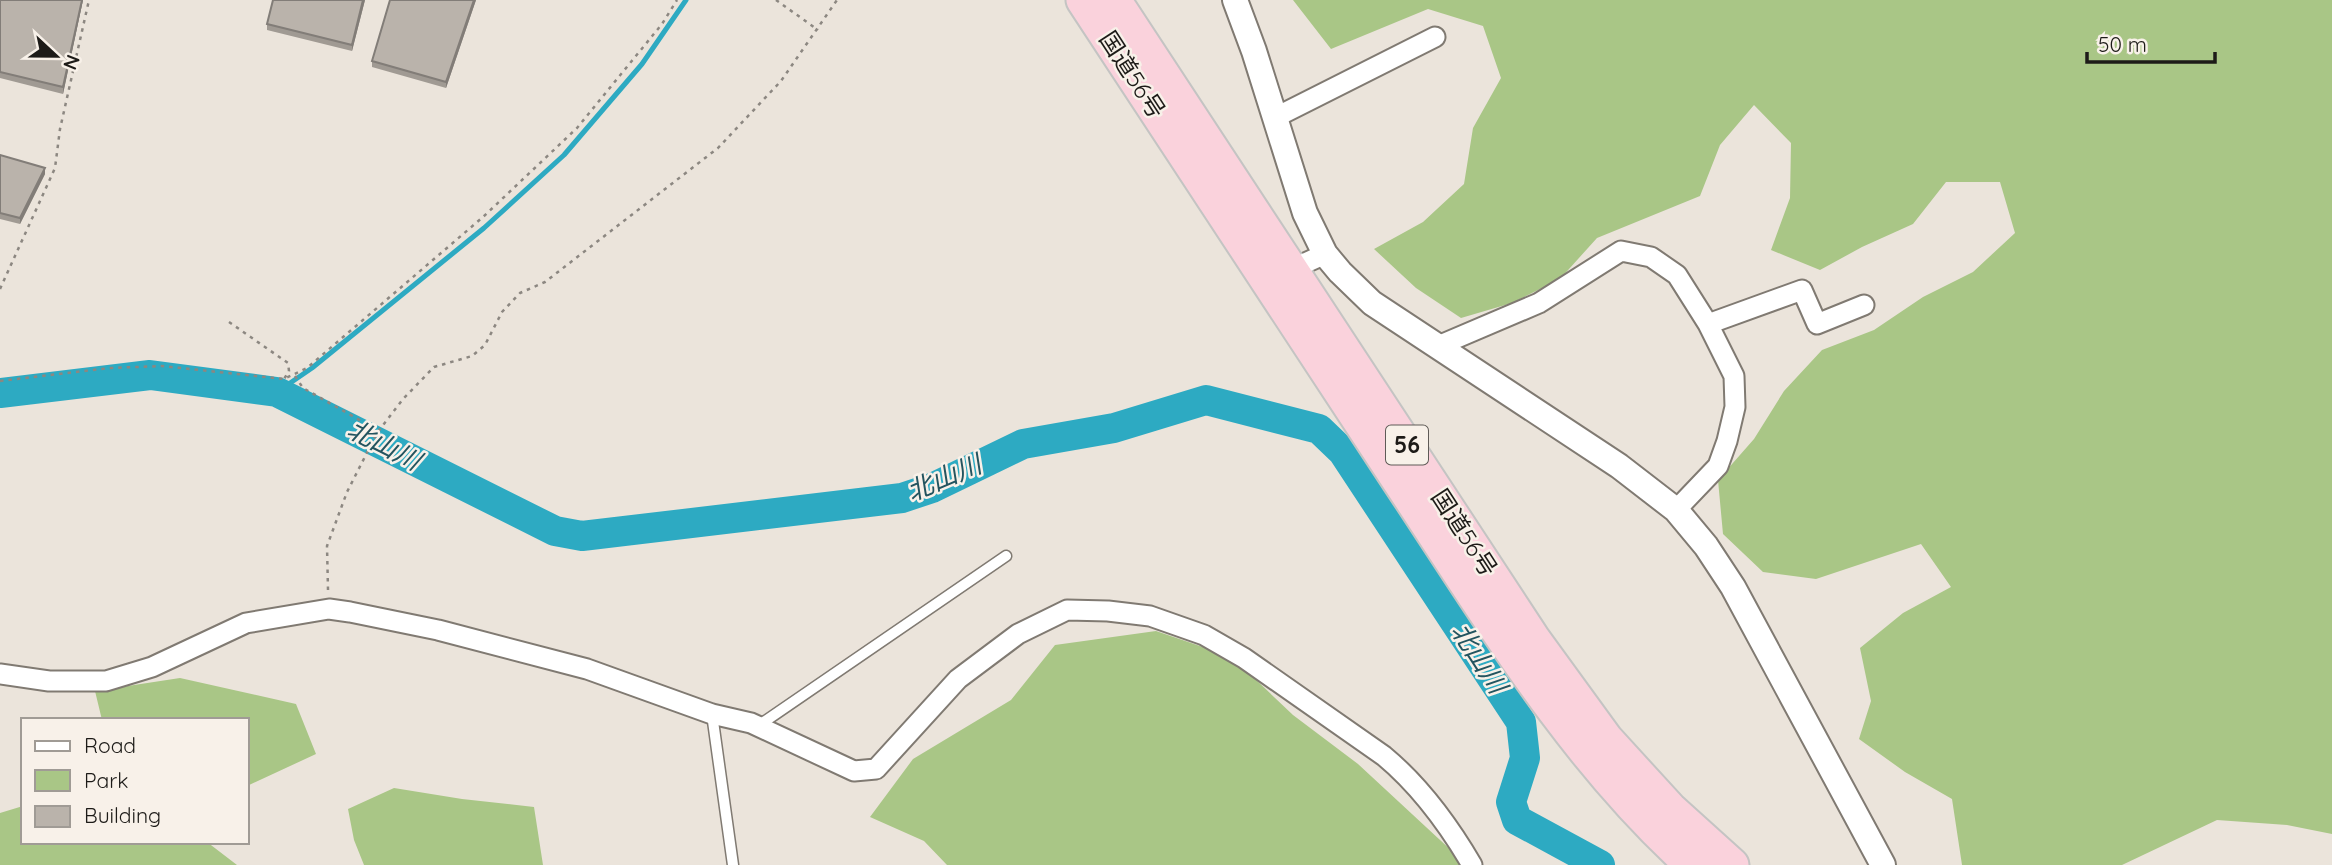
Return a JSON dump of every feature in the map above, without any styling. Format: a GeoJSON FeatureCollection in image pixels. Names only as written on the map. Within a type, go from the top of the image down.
{"type":"FeatureCollection","features":[{"type":"Feature","properties":{"kind":"highway","name":"国道56号"},"geometry":{"type":"LineString","coordinates":[[1083,0],[1606,739],[1670,809],[1732,865]]}},
{"type":"Feature","properties":{"kind":"highway","name":"国道56号"},"geometry":{"type":"LineString","coordinates":[[1114,0],[1510,649],[1590,758],[1657,834],[1692,865]]}},
{"type":"Feature","properties":{"kind":"street"},"geometry":{"type":"LineString","coordinates":[[1235,0],[1305,213],[1325,254],[1373,303],[1619,466],[1676,510],[1706,546],[1733,587],[1883,865]]}},
{"type":"Feature","properties":{"kind":"street"},"geometry":{"type":"LineString","coordinates":[[1274,118],[1435,37]]}},
{"type":"Feature","properties":{"kind":"street"},"geometry":{"type":"LineString","coordinates":[[1438,346],[1539,303],[1621,251],[1651,257],[1677,275],[1708,324],[1734,376],[1735,407],[1718,466],[1676,510]]}},
{"type":"Feature","properties":{"kind":"street"},"geometry":{"type":"LineString","coordinates":[[1282,279],[1325,254]]}},
{"type":"Feature","properties":{"kind":"street"},"geometry":{"type":"LineString","coordinates":[[1708,324],[1802,290],[1817,324],[1864,304]]}},
{"type":"Feature","properties":{"kind":"street"},"geometry":{"type":"LineString","coordinates":[[0,674],[50,681],[106,681],[152,667],[246,623],[329,610],[350,612],[438,631],[587,669],[712,714],[757,726],[854,771],[876,769],[958,680],[1018,634],[1067,610],[1150,616],[1204,635],[1244,658],[1384,755],[1427,799],[1472,865]]}},
{"type":"Feature","properties":{"kind":"lane"},"geometry":{"type":"LineString","coordinates":[[757,726],[1006,556]]}},
{"type":"Feature","properties":{"kind":"lane"},"geometry":{"type":"LineString","coordinates":[[712,714],[733,865]]}},
{"type":"Feature","properties":{"kind":"path"},"geometry":{"type":"LineString","coordinates":[[0,289],[55,168],[65,103],[89,0]]}},
{"type":"Feature","properties":{"kind":"path"},"geometry":{"type":"LineString","coordinates":[[0,381],[110,368],[162,366],[284,379],[307,368],[483,217],[577,128],[662,24],[677,0]]}},
{"type":"Feature","properties":{"kind":"path"},"geometry":{"type":"LineString","coordinates":[[776,0],[818,30]]}},
{"type":"Feature","properties":{"kind":"path"},"geometry":{"type":"LineString","coordinates":[[329,610],[327,545],[347,492],[370,446],[403,399],[434,367],[472,356],[485,345],[502,312],[520,293],[545,282],[718,148],[782,81],[837,0]]}},
{"type":"Feature","properties":{"kind":"path"},"geometry":{"type":"LineString","coordinates":[[229,322],[288,363],[289,371],[284,379]]}},
{"type":"Feature","properties":{"kind":"path"},"geometry":{"type":"LineString","coordinates":[[294,375],[303,388],[378,432]]}},
{"type":"Feature","properties":{"kind":"green space"},"geometry":{"type":"Polygon","coordinates":[[[1293,0],[2332,0],[2332,834],[2287,825],[2217,820],[2122,865],[1962,865],[1952,799],[1905,772],[1859,739],[1871,701],[1860,648],[1903,613],[1951,587],[1921,544],[1816,579],[1763,572],[1723,534],[1718,480],[1754,439],[1784,391],[1822,350],[1874,330],[1923,297],[1973,272],[2015,233],[2000,182],[1946,182],[1913,224],[1820,270],[1771,250],[1790,198],[1791,143],[1754,105],[1720,145],[1700,196],[1597,238],[1560,279],[1512,303],[1461,318],[1416,288],[1374,249],[1423,222],[1464,184],[1473,128],[1501,78],[1483,26],[1428,9],[1331,49],[1293,0]]]}},
{"type":"Feature","properties":{"kind":"green space"},"geometry":{"type":"Polygon","coordinates":[[[1156,631],[1232,657],[1293,715],[1358,764],[1467,865],[947,865],[924,841],[870,817],[913,759],[1011,700],[1055,645],[1156,631]]]}},
{"type":"Feature","properties":{"kind":"green space"},"geometry":{"type":"Polygon","coordinates":[[[180,678],[296,704],[316,754],[248,786],[248,718],[102,718],[95,691],[180,678]]]}},
{"type":"Feature","properties":{"kind":"green space"},"geometry":{"type":"Polygon","coordinates":[[[394,788],[534,807],[543,865],[364,865],[354,840],[348,809],[394,788]]]}},
{"type":"Feature","properties":{"kind":"green space"},"geometry":{"type":"Polygon","coordinates":[[[21,807],[21,844],[210,844],[237,865],[0,865],[0,813],[21,807]]]}},
{"type":"Feature","properties":{"kind":"building"},"geometry":{"type":"Polygon","coordinates":[[[0,0],[82,0],[63,87],[0,72],[0,0]]]}},
{"type":"Feature","properties":{"kind":"building"},"geometry":{"type":"Polygon","coordinates":[[[273,0],[363,0],[352,45],[267,24],[273,0]]]}},
{"type":"Feature","properties":{"kind":"building"},"geometry":{"type":"Polygon","coordinates":[[[390,0],[474,0],[446,82],[372,61],[390,0]]]}},
{"type":"Feature","properties":{"kind":"building"},"geometry":{"type":"Polygon","coordinates":[[[0,155],[45,168],[20,218],[0,213],[0,155]]]}},
{"type":"Feature","properties":{"kind":"waterway"},"geometry":{"type":"LineString","coordinates":[[277,392],[312,368],[484,228],[564,155],[642,64],[686,0]]}},
{"type":"Feature","properties":{"kind":"waterway","name":"北山川"},"geometry":{"type":"LineString","coordinates":[[0,393],[150,375],[277,392],[555,531],[582,536],[902,498],[932,488],[1023,444],[1114,428],[1206,400],[1319,429],[1343,452],[1521,722],[1525,758],[1511,802],[1517,820],[1600,865]]}}]}
